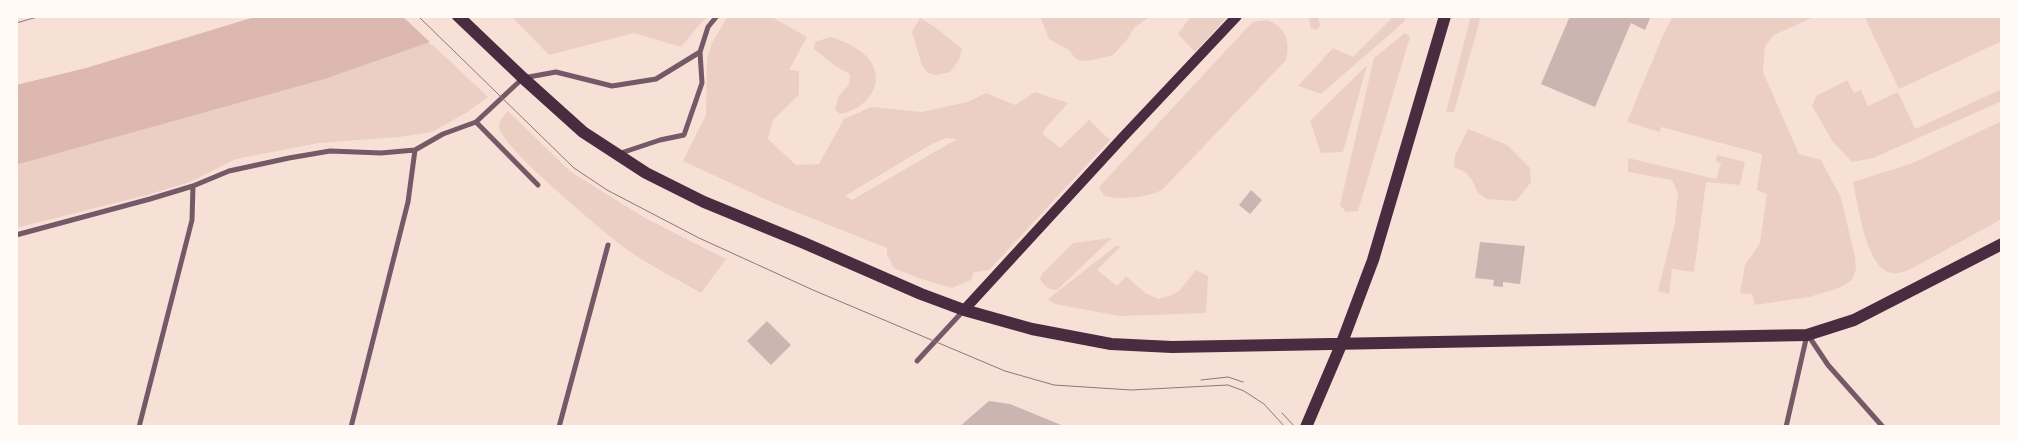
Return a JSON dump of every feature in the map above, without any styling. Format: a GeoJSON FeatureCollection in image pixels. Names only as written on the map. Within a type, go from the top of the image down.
{"type":"FeatureCollection","features":[{"type":"Feature","properties":{"kind":"main road"},"geometry":{"type":"LineString","coordinates":[[458,16],[583,132],[646,173],[704,202],[964,310],[1032,329],[1111,344],[1172,347],[1341,345],[1807,334],[1854,320],[2002,244]]}},
{"type":"Feature","properties":{"kind":"main road"},"geometry":{"type":"LineString","coordinates":[[964,310],[1237,16]]}},
{"type":"Feature","properties":{"kind":"main road"},"geometry":{"type":"LineString","coordinates":[[1306,427],[1341,345],[1373,260],[1445,16]]}},
{"type":"Feature","properties":{"kind":"street"},"geometry":{"type":"LineString","coordinates":[[617,154],[660,140],[684,135],[702,84],[700,52],[708,27],[717,16]]}},
{"type":"Feature","properties":{"kind":"street"},"geometry":{"type":"LineString","coordinates":[[16,234],[150,199],[192,186],[229,171],[330,151],[381,153],[415,150],[443,134],[476,122],[523,78],[556,72],[612,86],[656,79],[700,52]]}},
{"type":"Feature","properties":{"kind":"street"},"geometry":{"type":"LineString","coordinates":[[476,122],[538,185]]}},
{"type":"Feature","properties":{"kind":"street"},"geometry":{"type":"LineString","coordinates":[[351,427],[408,202],[415,150]]}},
{"type":"Feature","properties":{"kind":"street"},"geometry":{"type":"LineString","coordinates":[[139,427],[192,220],[192,186]]}},
{"type":"Feature","properties":{"kind":"street"},"geometry":{"type":"LineString","coordinates":[[559,427],[608,245]]}},
{"type":"Feature","properties":{"kind":"street"},"geometry":{"type":"LineString","coordinates":[[917,361],[964,310]]}},
{"type":"Feature","properties":{"kind":"street"},"geometry":{"type":"LineString","coordinates":[[1786,427],[1807,334]]}},
{"type":"Feature","properties":{"kind":"street"},"geometry":{"type":"LineString","coordinates":[[1807,334],[1828,365],[1884,427]]}},
{"type":"Feature","properties":{"kind":"shaded area"},"geometry":{"type":"Polygon","coordinates":[[[258,16],[504,16],[325,79],[16,165],[16,85],[86,68],[258,16]]]}},
{"type":"Feature","properties":{"kind":"shaded area"},"geometry":{"type":"Polygon","coordinates":[[[511,16],[709,16],[681,47],[634,33],[549,55],[511,16]]]}},
{"type":"Feature","properties":{"kind":"shaded area"},"geometry":{"type":"Polygon","coordinates":[[[728,16],[770,16],[807,37],[789,70],[799,71],[799,95],[773,120],[768,139],[796,165],[819,164],[844,119],[871,107],[922,112],[967,102],[986,93],[1015,105],[1035,92],[1068,103],[1044,130],[1043,134],[1060,148],[1089,120],[1110,140],[989,270],[974,272],[971,280],[952,288],[921,279],[894,268],[887,255],[887,248],[776,204],[683,161],[706,115],[707,59],[712,43],[728,16]],[[946,138],[930,145],[845,196],[852,200],[957,139],[946,138]]]}},
{"type":"Feature","properties":{"kind":"shaded area"},"geometry":{"type":"Polygon","coordinates":[[[1040,16],[1151,16],[1135,27],[1126,41],[1113,55],[1080,61],[1069,50],[1049,39],[1040,16]]]}},
{"type":"Feature","properties":{"kind":"shaded area"},"geometry":{"type":"Polygon","coordinates":[[[1191,16],[1228,16],[1195,52],[1178,34],[1191,16]]]}},
{"type":"Feature","properties":{"kind":"shaded area"},"geometry":{"type":"Polygon","coordinates":[[[1308,16],[1318,16],[1320,26],[1316,30],[1311,28],[1308,16]]]}},
{"type":"Feature","properties":{"kind":"shaded area"},"geometry":{"type":"Polygon","coordinates":[[[1394,16],[1406,16],[1404,22],[1321,94],[1298,86],[1333,48],[1353,57],[1394,16]]]}},
{"type":"Feature","properties":{"kind":"shaded area"},"geometry":{"type":"Polygon","coordinates":[[[1471,16],[1481,16],[1454,112],[1446,112],[1471,16]]]}},
{"type":"Feature","properties":{"kind":"shaded area"},"geometry":{"type":"Polygon","coordinates":[[[1673,16],[1816,16],[1774,35],[1765,46],[1763,72],[1799,154],[1821,160],[1841,198],[1855,257],[1856,270],[1852,280],[1839,288],[1809,297],[1755,305],[1752,294],[1740,293],[1745,265],[1760,243],[1767,194],[1757,190],[1762,154],[1661,127],[1660,132],[1627,122],[1673,16]]]}},
{"type":"Feature","properties":{"kind":"shaded area"},"geometry":{"type":"Polygon","coordinates":[[[1864,16],[2002,16],[2002,41],[1899,89],[1864,16]]]}},
{"type":"Feature","properties":{"kind":"shaded area"},"geometry":{"type":"Polygon","coordinates":[[[920,18],[935,27],[962,49],[959,60],[950,72],[936,75],[928,73],[922,65],[912,32],[920,18]]]}},
{"type":"Feature","properties":{"kind":"shaded area"},"geometry":{"type":"Polygon","coordinates":[[[1267,20],[1278,26],[1285,36],[1288,47],[1286,60],[1162,190],[1134,198],[1104,196],[1099,187],[1253,22],[1267,20]]]}},
{"type":"Feature","properties":{"kind":"shaded area"},"geometry":{"type":"Polygon","coordinates":[[[1405,33],[1410,37],[1358,211],[1346,212],[1340,205],[1374,58],[1405,33]]]}},
{"type":"Feature","properties":{"kind":"shaded area"},"geometry":{"type":"Polygon","coordinates":[[[830,37],[848,44],[864,54],[872,64],[875,73],[874,89],[864,103],[849,112],[840,114],[835,110],[839,95],[849,85],[850,74],[835,66],[814,49],[815,42],[830,37]]]}},
{"type":"Feature","properties":{"kind":"shaded area"},"geometry":{"type":"Polygon","coordinates":[[[427,43],[434,46],[488,97],[466,113],[432,132],[399,137],[319,143],[236,159],[190,182],[147,195],[16,228],[16,165],[325,79],[427,43]]]}},
{"type":"Feature","properties":{"kind":"shaded area"},"geometry":{"type":"Polygon","coordinates":[[[1367,65],[1343,152],[1321,153],[1310,121],[1367,65]]]}},
{"type":"Feature","properties":{"kind":"shaded area"},"geometry":{"type":"Polygon","coordinates":[[[1847,80],[1854,93],[1861,90],[1868,106],[1898,92],[1915,129],[2002,89],[2002,101],[1873,158],[1852,162],[1833,142],[1812,106],[1816,96],[1847,80]]]}},
{"type":"Feature","properties":{"kind":"shaded area"},"geometry":{"type":"Polygon","coordinates":[[[508,111],[571,172],[645,218],[726,259],[701,293],[631,253],[575,207],[534,169],[516,152],[499,127],[503,116],[508,111]]]}},
{"type":"Feature","properties":{"kind":"shaded area"},"geometry":{"type":"Polygon","coordinates":[[[2002,121],[2002,219],[1907,271],[1891,273],[1882,269],[1869,248],[1853,182],[1913,163],[2002,121]]]}},
{"type":"Feature","properties":{"kind":"shaded area"},"geometry":{"type":"Polygon","coordinates":[[[1468,129],[1507,145],[1530,168],[1531,182],[1516,201],[1487,199],[1478,193],[1472,180],[1465,172],[1454,167],[1455,155],[1468,129]]]}},
{"type":"Feature","properties":{"kind":"shaded area"},"geometry":{"type":"Polygon","coordinates":[[[1717,155],[1745,162],[1740,185],[1706,182],[1694,272],[1672,269],[1669,294],[1658,291],[1675,223],[1678,193],[1672,180],[1628,172],[1628,158],[1716,179],[1721,163],[1716,162],[1717,155]]]}},
{"type":"Feature","properties":{"kind":"shaded area"},"geometry":{"type":"Polygon","coordinates":[[[1112,238],[1057,290],[1043,284],[1040,279],[1042,274],[1073,243],[1112,238]]]}},
{"type":"Feature","properties":{"kind":"shaded area"},"geometry":{"type":"Polygon","coordinates":[[[1117,245],[1120,247],[1097,270],[1117,286],[1126,276],[1145,293],[1159,299],[1180,290],[1196,270],[1208,276],[1206,313],[1120,316],[1055,304],[1048,299],[1117,245]]]}},
{"type":"Feature","properties":{"kind":"pier"},"geometry":{"type":"Polygon","coordinates":[[[402,16],[507,16],[505,19],[432,44],[402,16]]]}},
{"type":"Feature","properties":{"kind":"building"},"geometry":{"type":"Polygon","coordinates":[[[1570,16],[1651,16],[1645,30],[1631,23],[1595,107],[1541,84],[1570,16]]]}},
{"type":"Feature","properties":{"kind":"building"},"geometry":{"type":"Polygon","coordinates":[[[1251,190],[1262,200],[1250,214],[1239,205],[1251,190]]]}},
{"type":"Feature","properties":{"kind":"building"},"geometry":{"type":"Polygon","coordinates":[[[1480,242],[1525,246],[1520,284],[1503,282],[1503,287],[1493,286],[1494,280],[1475,278],[1480,242]]]}},
{"type":"Feature","properties":{"kind":"building"},"geometry":{"type":"Polygon","coordinates":[[[767,321],[791,345],[771,365],[747,341],[767,321]]]}},
{"type":"Feature","properties":{"kind":"building"},"geometry":{"type":"Polygon","coordinates":[[[989,401],[1010,404],[1066,427],[959,427],[989,401]]]}},
{"type":"Feature","properties":{"kind":"tram line"},"geometry":{"type":"LineString","coordinates":[[16,23],[41,16]]}},
{"type":"Feature","properties":{"kind":"tram line"},"geometry":{"type":"LineString","coordinates":[[418,16],[574,168],[607,190],[699,238],[813,290],[1005,371],[1054,385],[1131,390],[1228,385],[1244,391],[1264,404],[1285,427]]}},
{"type":"Feature","properties":{"kind":"tram line"},"geometry":{"type":"LineString","coordinates":[[1201,380],[1228,377],[1243,382]]}},
{"type":"Feature","properties":{"kind":"tram line"},"geometry":{"type":"LineString","coordinates":[[1282,413],[1295,427]]}}]}
